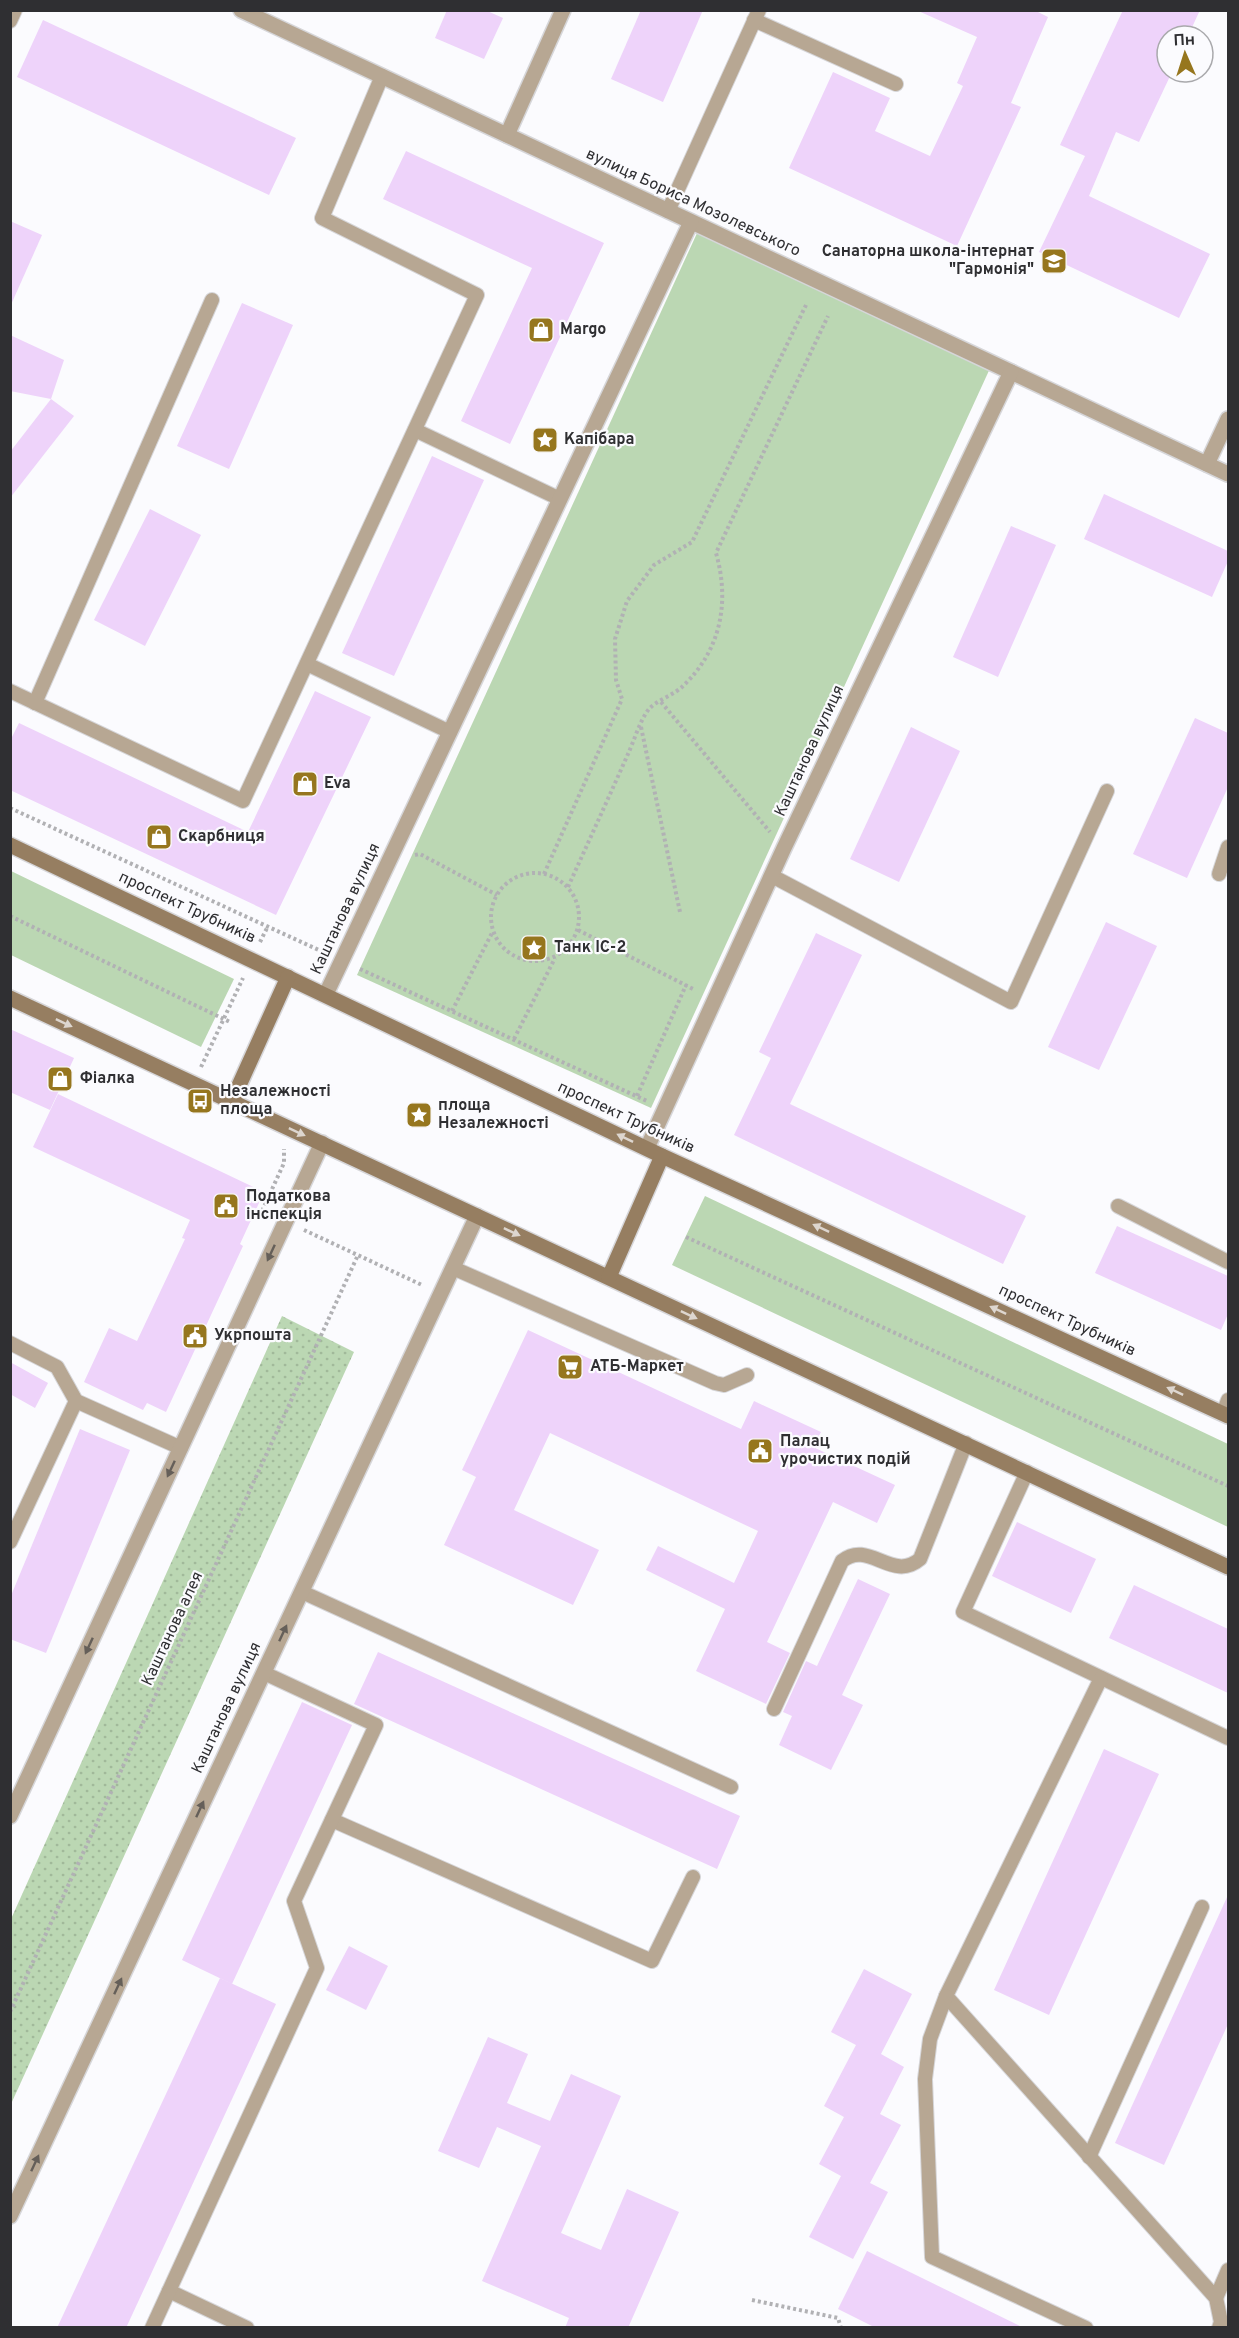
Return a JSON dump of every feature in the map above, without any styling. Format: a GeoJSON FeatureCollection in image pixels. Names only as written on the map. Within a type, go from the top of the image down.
{"type":"FeatureCollection","features":[{"type":"Feature","properties":{"kind":"main road","name":"проспект Трубників"},"geometry":{"type":"LineString","coordinates":[[10,845],[252,958],[662,1156],[1227,1410]]}},
{"type":"Feature","properties":{"kind":"main road"},"geometry":{"type":"LineString","coordinates":[[232,1101],[288,977]]}},
{"type":"Feature","properties":{"kind":"main road"},"geometry":{"type":"LineString","coordinates":[[10,998],[1228,1566]]}},
{"type":"Feature","properties":{"kind":"main road"},"geometry":{"type":"LineString","coordinates":[[609,1277],[662,1156]]}},
{"type":"Feature","properties":{"kind":"street","name":"вулиця Бориса Мозолевського"},"geometry":{"type":"LineString","coordinates":[[241,10],[1228,474]]}},
{"type":"Feature","properties":{"kind":"street"},"geometry":{"type":"LineString","coordinates":[[507,135],[563,10]]}},
{"type":"Feature","properties":{"kind":"street","name":"Каштанова вулиця"},"geometry":{"type":"LineString","coordinates":[[326,994],[691,222]]}},
{"type":"Feature","properties":{"kind":"street","name":"Каштанова вулиця"},"geometry":{"type":"LineString","coordinates":[[647,1148],[784,848],[1011,372]]}},
{"type":"Feature","properties":{"kind":"street"},"geometry":{"type":"LineString","coordinates":[[1207,464],[1228,418]]}},
{"type":"Feature","properties":{"kind":"street"},"geometry":{"type":"LineString","coordinates":[[10,1816],[322,1143]]}},
{"type":"Feature","properties":{"kind":"street","name":"Каштанова вулиця"},"geometry":{"type":"LineString","coordinates":[[10,2216],[477,1216]]}},
{"type":"Feature","properties":{"kind":"lane"},"geometry":{"type":"LineString","coordinates":[[10,21],[15,10]]}},
{"type":"Feature","properties":{"kind":"lane"},"geometry":{"type":"LineString","coordinates":[[668,211],[756,15],[896,84]]}},
{"type":"Feature","properties":{"kind":"lane"},"geometry":{"type":"LineString","coordinates":[[10,691],[243,801],[477,295],[322,218],[382,76]]}},
{"type":"Feature","properties":{"kind":"lane"},"geometry":{"type":"LineString","coordinates":[[35,703],[212,300]]}},
{"type":"Feature","properties":{"kind":"lane"},"geometry":{"type":"LineString","coordinates":[[415,430],[560,499]]}},
{"type":"Feature","properties":{"kind":"lane"},"geometry":{"type":"LineString","coordinates":[[307,664],[450,732]]}},
{"type":"Feature","properties":{"kind":"lane"},"geometry":{"type":"LineString","coordinates":[[772,876],[1011,1002],[1107,791]]}},
{"type":"Feature","properties":{"kind":"lane"},"geometry":{"type":"LineString","coordinates":[[1220,874],[1228,847]]}},
{"type":"Feature","properties":{"kind":"lane"},"geometry":{"type":"LineString","coordinates":[[1118,1206],[1228,1262]]}},
{"type":"Feature","properties":{"kind":"lane"},"geometry":{"type":"LineString","coordinates":[[453,1268],[715,1383],[724,1385],[747,1375]]}},
{"type":"Feature","properties":{"kind":"lane"},"geometry":{"type":"LineString","coordinates":[[10,1343],[57,1367],[76,1401],[180,1448]]}},
{"type":"Feature","properties":{"kind":"lane"},"geometry":{"type":"LineString","coordinates":[[10,1542],[76,1401]]}},
{"type":"Feature","properties":{"kind":"lane"},"geometry":{"type":"LineString","coordinates":[[774,1709],[842,1561],[851,1554],[860,1554],[898,1567],[911,1566],[920,1559],[966,1443]]}},
{"type":"Feature","properties":{"kind":"lane"},"geometry":{"type":"LineString","coordinates":[[1026,1472],[963,1612],[1228,1738]]}},
{"type":"Feature","properties":{"kind":"lane"},"geometry":{"type":"LineString","coordinates":[[302,1592],[731,1787]]}},
{"type":"Feature","properties":{"kind":"lane"},"geometry":{"type":"LineString","coordinates":[[152,2328],[317,1968],[294,1901],[376,1725],[264,1673]]}},
{"type":"Feature","properties":{"kind":"lane"},"geometry":{"type":"LineString","coordinates":[[1086,2328],[932,2257],[925,2079],[930,2039],[946,1996],[1101,1678]]}},
{"type":"Feature","properties":{"kind":"lane"},"geometry":{"type":"LineString","coordinates":[[332,1820],[652,1962],[693,1877]]}},
{"type":"Feature","properties":{"kind":"lane"},"geometry":{"type":"LineString","coordinates":[[1089,2157],[1202,1907]]}},
{"type":"Feature","properties":{"kind":"lane"},"geometry":{"type":"LineString","coordinates":[[946,1996],[1216,2298],[1221,2322],[1219,2328]]}},
{"type":"Feature","properties":{"kind":"lane"},"geometry":{"type":"LineString","coordinates":[[1216,2298],[1228,2270]]}},
{"type":"Feature","properties":{"kind":"lane"},"geometry":{"type":"LineString","coordinates":[[169,2291],[247,2328]]}},
{"type":"Feature","properties":{"kind":"path"},"geometry":{"type":"LineString","coordinates":[[544,874],[622,699],[616,680],[615,639],[627,601],[639,582],[654,565],[692,542],[806,305]]}},
{"type":"Feature","properties":{"kind":"path"},"geometry":{"type":"LineString","coordinates":[[568,887],[649,708],[682,687],[696,673],[715,640],[722,619],[724,596],[722,574],[716,553],[828,316]]}},
{"type":"Feature","properties":{"kind":"path"},"geometry":{"type":"LineString","coordinates":[[661,702],[784,848]]}},
{"type":"Feature","properties":{"kind":"path"},"geometry":{"type":"LineString","coordinates":[[641,726],[680,912]]}},
{"type":"Feature","properties":{"kind":"path"},"geometry":{"type":"LineString","coordinates":[[390,858],[420,854],[497,895]]}},
{"type":"Feature","properties":{"kind":"path"},"geometry":{"type":"LineString","coordinates":[[514,1040],[555,957],[571,943],[580,920],[576,899],[568,887],[544,874],[521,874],[509,881],[497,895],[491,908],[493,931],[505,950],[521,960],[540,961],[555,957]]}},
{"type":"Feature","properties":{"kind":"path"},"geometry":{"type":"LineString","coordinates":[[10,916],[231,1022]]}},
{"type":"Feature","properties":{"kind":"path"},"geometry":{"type":"LineString","coordinates":[[193,1084],[268,926]]}},
{"type":"Feature","properties":{"kind":"path"},"geometry":{"type":"LineString","coordinates":[[578,930],[715,999]]}},
{"type":"Feature","properties":{"kind":"path"},"geometry":{"type":"LineString","coordinates":[[452,1011],[493,931]]}},
{"type":"Feature","properties":{"kind":"path"},"geometry":{"type":"LineString","coordinates":[[637,1096],[686,985]]}},
{"type":"Feature","properties":{"kind":"path"},"geometry":{"type":"LineString","coordinates":[[279,1142],[285,1150],[286,1157],[262,1211],[441,1294]]}},
{"type":"Feature","properties":{"kind":"path"},"geometry":{"type":"LineString","coordinates":[[686,1237],[1228,1486]]}},
{"type":"Feature","properties":{"kind":"path","name":"Каштанова алея"},"geometry":{"type":"LineString","coordinates":[[10,2012],[358,1255]]}},
{"type":"Feature","properties":{"kind":"path"},"geometry":{"type":"LineString","coordinates":[[752,2300],[838,2318],[841,2328]]}},
{"type":"Feature","properties":{"kind":"green space"},"geometry":{"type":"Polygon","coordinates":[[[698,231],[992,364],[651,1108],[357,975],[698,231]]]}},
{"type":"Feature","properties":{"kind":"green space"},"geometry":{"type":"Polygon","coordinates":[[[11,871],[234,979],[201,1047],[11,955],[11,871]]]}},
{"type":"Feature","properties":{"kind":"green space"},"geometry":{"type":"Polygon","coordinates":[[[705,1196],[1228,1444],[1228,1527],[672,1265],[705,1196]]]}},
{"type":"Feature","properties":{"kind":"green space"},"geometry":{"type":"Polygon","coordinates":[[[282,1316],[354,1352],[11,2104],[11,1919],[282,1316]]]}},
{"type":"Feature","properties":{"kind":"building"},"geometry":{"type":"Polygon","coordinates":[[[447,10],[485,10],[503,18],[484,59],[435,38],[447,10]]]}},
{"type":"Feature","properties":{"kind":"building"},"geometry":{"type":"Polygon","coordinates":[[[641,10],[703,10],[663,102],[611,79],[641,10]]]}},
{"type":"Feature","properties":{"kind":"building"},"geometry":{"type":"Polygon","coordinates":[[[916,10],[1034,10],[1048,17],[1011,103],[1021,107],[957,246],[789,168],[833,72],[890,98],[875,131],[930,156],[963,86],[957,83],[977,37],[916,10]]]}},
{"type":"Feature","properties":{"kind":"building"},"geometry":{"type":"Polygon","coordinates":[[[1123,10],[1200,10],[1194,24],[1155,24],[1155,84],[1166,84],[1139,142],[1116,132],[1089,196],[1210,254],[1179,318],[1039,252],[1085,156],[1060,145],[1123,10]]]}},
{"type":"Feature","properties":{"kind":"building"},"geometry":{"type":"Polygon","coordinates":[[[43,20],[296,138],[269,195],[17,77],[43,20]]]}},
{"type":"Feature","properties":{"kind":"building"},"geometry":{"type":"Polygon","coordinates":[[[406,151],[604,243],[510,444],[461,421],[532,268],[383,199],[406,151]]]}},
{"type":"Feature","properties":{"kind":"building"},"geometry":{"type":"Polygon","coordinates":[[[10,221],[42,235],[10,307],[10,221]]]}},
{"type":"Feature","properties":{"kind":"building"},"geometry":{"type":"Polygon","coordinates":[[[242,303],[293,325],[229,469],[177,446],[242,303]]]}},
{"type":"Feature","properties":{"kind":"building"},"geometry":{"type":"Polygon","coordinates":[[[10,335],[64,360],[51,399],[10,391],[10,335]]]}},
{"type":"Feature","properties":{"kind":"building"},"geometry":{"type":"Polygon","coordinates":[[[51,399],[74,416],[10,498],[10,452],[51,399]]]}},
{"type":"Feature","properties":{"kind":"building"},"geometry":{"type":"Polygon","coordinates":[[[432,456],[484,480],[394,676],[342,653],[432,456]]]}},
{"type":"Feature","properties":{"kind":"building"},"geometry":{"type":"Polygon","coordinates":[[[1104,494],[1228,551],[1228,561],[1212,597],[1084,539],[1104,494]]]}},
{"type":"Feature","properties":{"kind":"building"},"geometry":{"type":"Polygon","coordinates":[[[150,509],[201,535],[145,646],[94,620],[150,509]]]}},
{"type":"Feature","properties":{"kind":"building"},"geometry":{"type":"Polygon","coordinates":[[[1011,526],[1056,545],[998,677],[953,657],[1011,526]]]}},
{"type":"Feature","properties":{"kind":"building"},"geometry":{"type":"Polygon","coordinates":[[[315,691],[371,717],[276,915],[10,790],[10,741],[19,723],[248,832],[315,691]]]}},
{"type":"Feature","properties":{"kind":"building"},"geometry":{"type":"Polygon","coordinates":[[[1195,718],[1228,733],[1228,787],[1187,878],[1133,854],[1195,718]]]}},
{"type":"Feature","properties":{"kind":"building"},"geometry":{"type":"Polygon","coordinates":[[[911,727],[960,751],[899,882],[850,859],[911,727]]]}},
{"type":"Feature","properties":{"kind":"building"},"geometry":{"type":"Polygon","coordinates":[[[1106,922],[1157,946],[1099,1070],[1048,1047],[1106,922]]]}},
{"type":"Feature","properties":{"kind":"building"},"geometry":{"type":"Polygon","coordinates":[[[816,933],[862,955],[790,1104],[1026,1216],[1003,1264],[734,1135],[771,1058],[759,1052],[816,933]]]}},
{"type":"Feature","properties":{"kind":"building"},"geometry":{"type":"Polygon","coordinates":[[[10,1029],[74,1058],[50,1110],[10,1092],[10,1029]]]}},
{"type":"Feature","properties":{"kind":"building"},"geometry":{"type":"Polygon","coordinates":[[[58,1094],[264,1192],[240,1244],[243,1246],[166,1412],[147,1403],[143,1410],[84,1382],[109,1328],[137,1341],[185,1239],[182,1238],[190,1220],[33,1147],[58,1094]]]}},
{"type":"Feature","properties":{"kind":"building"},"geometry":{"type":"Polygon","coordinates":[[[1117,1226],[1228,1276],[1228,1314],[1221,1330],[1095,1273],[1117,1226]]]}},
{"type":"Feature","properties":{"kind":"building"},"geometry":{"type":"Polygon","coordinates":[[[528,1330],[741,1429],[754,1401],[821,1432],[813,1447],[895,1485],[877,1523],[833,1502],[767,1642],[790,1653],[766,1704],[696,1671],[725,1609],[646,1570],[658,1546],[734,1583],[758,1531],[550,1433],[514,1510],[599,1550],[573,1605],[444,1545],[476,1477],[462,1470],[528,1330]]]}},
{"type":"Feature","properties":{"kind":"building"},"geometry":{"type":"Polygon","coordinates":[[[10,1362],[48,1383],[35,1408],[10,1394],[10,1362]]]}},
{"type":"Feature","properties":{"kind":"building"},"geometry":{"type":"Polygon","coordinates":[[[80,1429],[130,1450],[46,1653],[10,1639],[10,1598],[80,1429]]]}},
{"type":"Feature","properties":{"kind":"building"},"geometry":{"type":"Polygon","coordinates":[[[1017,1522],[1096,1559],[1071,1613],[992,1576],[1017,1522]]]}},
{"type":"Feature","properties":{"kind":"building"},"geometry":{"type":"Polygon","coordinates":[[[858,1579],[890,1594],[842,1695],[863,1705],[831,1770],[779,1745],[792,1716],[783,1712],[806,1661],[817,1666],[858,1579]]]}},
{"type":"Feature","properties":{"kind":"building"},"geometry":{"type":"Polygon","coordinates":[[[1134,1585],[1228,1629],[1228,1693],[1109,1638],[1134,1585]]]}},
{"type":"Feature","properties":{"kind":"building"},"geometry":{"type":"Polygon","coordinates":[[[378,1652],[740,1816],[717,1869],[354,1704],[378,1652]]]}},
{"type":"Feature","properties":{"kind":"building"},"geometry":{"type":"Polygon","coordinates":[[[302,1702],[352,1725],[232,1984],[182,1960],[302,1702]]]}},
{"type":"Feature","properties":{"kind":"building"},"geometry":{"type":"Polygon","coordinates":[[[1104,1749],[1159,1774],[1049,2015],[994,1990],[1104,1749]]]}},
{"type":"Feature","properties":{"kind":"building"},"geometry":{"type":"Polygon","coordinates":[[[1228,1895],[1228,2024],[1164,2165],[1115,2143],[1228,1895]]]}},
{"type":"Feature","properties":{"kind":"building"},"geometry":{"type":"Polygon","coordinates":[[[349,1946],[388,1966],[366,2010],[326,1990],[349,1946]]]}},
{"type":"Feature","properties":{"kind":"building"},"geometry":{"type":"Polygon","coordinates":[[[864,1969],[912,1994],[881,2054],[904,2067],[880,2114],[901,2125],[870,2183],[888,2192],[853,2259],[809,2237],[841,2176],[819,2164],[844,2117],[824,2106],[856,2045],[831,2032],[864,1969]]]}},
{"type":"Feature","properties":{"kind":"building"},"geometry":{"type":"Polygon","coordinates":[[[220,1978],[276,2004],[126,2328],[57,2328],[220,1978]]]}},
{"type":"Feature","properties":{"kind":"building"},"geometry":{"type":"Polygon","coordinates":[[[488,2037],[528,2054],[507,2103],[550,2121],[571,2074],[621,2096],[561,2233],[601,2250],[627,2189],[679,2212],[628,2328],[565,2328],[569,2318],[482,2281],[541,2146],[497,2127],[479,2168],[438,2151],[488,2037]]]}},
{"type":"Feature","properties":{"kind":"building"},"geometry":{"type":"Polygon","coordinates":[[[867,2251],[1024,2328],[876,2328],[838,2309],[867,2251]]]}},
{"type":"Feature","properties":{"kind":"place","name":"Санаторна школа-інтернат \"Гармонія\""},"geometry":{"type":"Point","coordinates":[1054,261]}},
{"type":"Feature","properties":{"kind":"place","name":"Margo"},"geometry":{"type":"Point","coordinates":[541,330]}},
{"type":"Feature","properties":{"kind":"place","name":"Капібара"},"geometry":{"type":"Point","coordinates":[545,440]}},
{"type":"Feature","properties":{"kind":"place","name":"Eva"},"geometry":{"type":"Point","coordinates":[305,784]}},
{"type":"Feature","properties":{"kind":"place","name":"Скарбниця"},"geometry":{"type":"Point","coordinates":[159,837]}},
{"type":"Feature","properties":{"kind":"place","name":"Танк ІС-2"},"geometry":{"type":"Point","coordinates":[534,948]}},
{"type":"Feature","properties":{"kind":"place","name":"Фіалка"},"geometry":{"type":"Point","coordinates":[60,1079]}},
{"type":"Feature","properties":{"kind":"place","name":"Незалежності площа"},"geometry":{"type":"Point","coordinates":[200,1101]}},
{"type":"Feature","properties":{"kind":"place","name":"площа Незалежності"},"geometry":{"type":"Point","coordinates":[419,1115]}},
{"type":"Feature","properties":{"kind":"place","name":"Податкова інспекція"},"geometry":{"type":"Point","coordinates":[226,1206]}},
{"type":"Feature","properties":{"kind":"place","name":"Укрпошта"},"geometry":{"type":"Point","coordinates":[195,1336]}},
{"type":"Feature","properties":{"kind":"place","name":"АТБ-Маркет"},"geometry":{"type":"Point","coordinates":[570,1367]}},
{"type":"Feature","properties":{"kind":"place","name":"Палац урочистих подій"},"geometry":{"type":"Point","coordinates":[760,1451]}}]}
